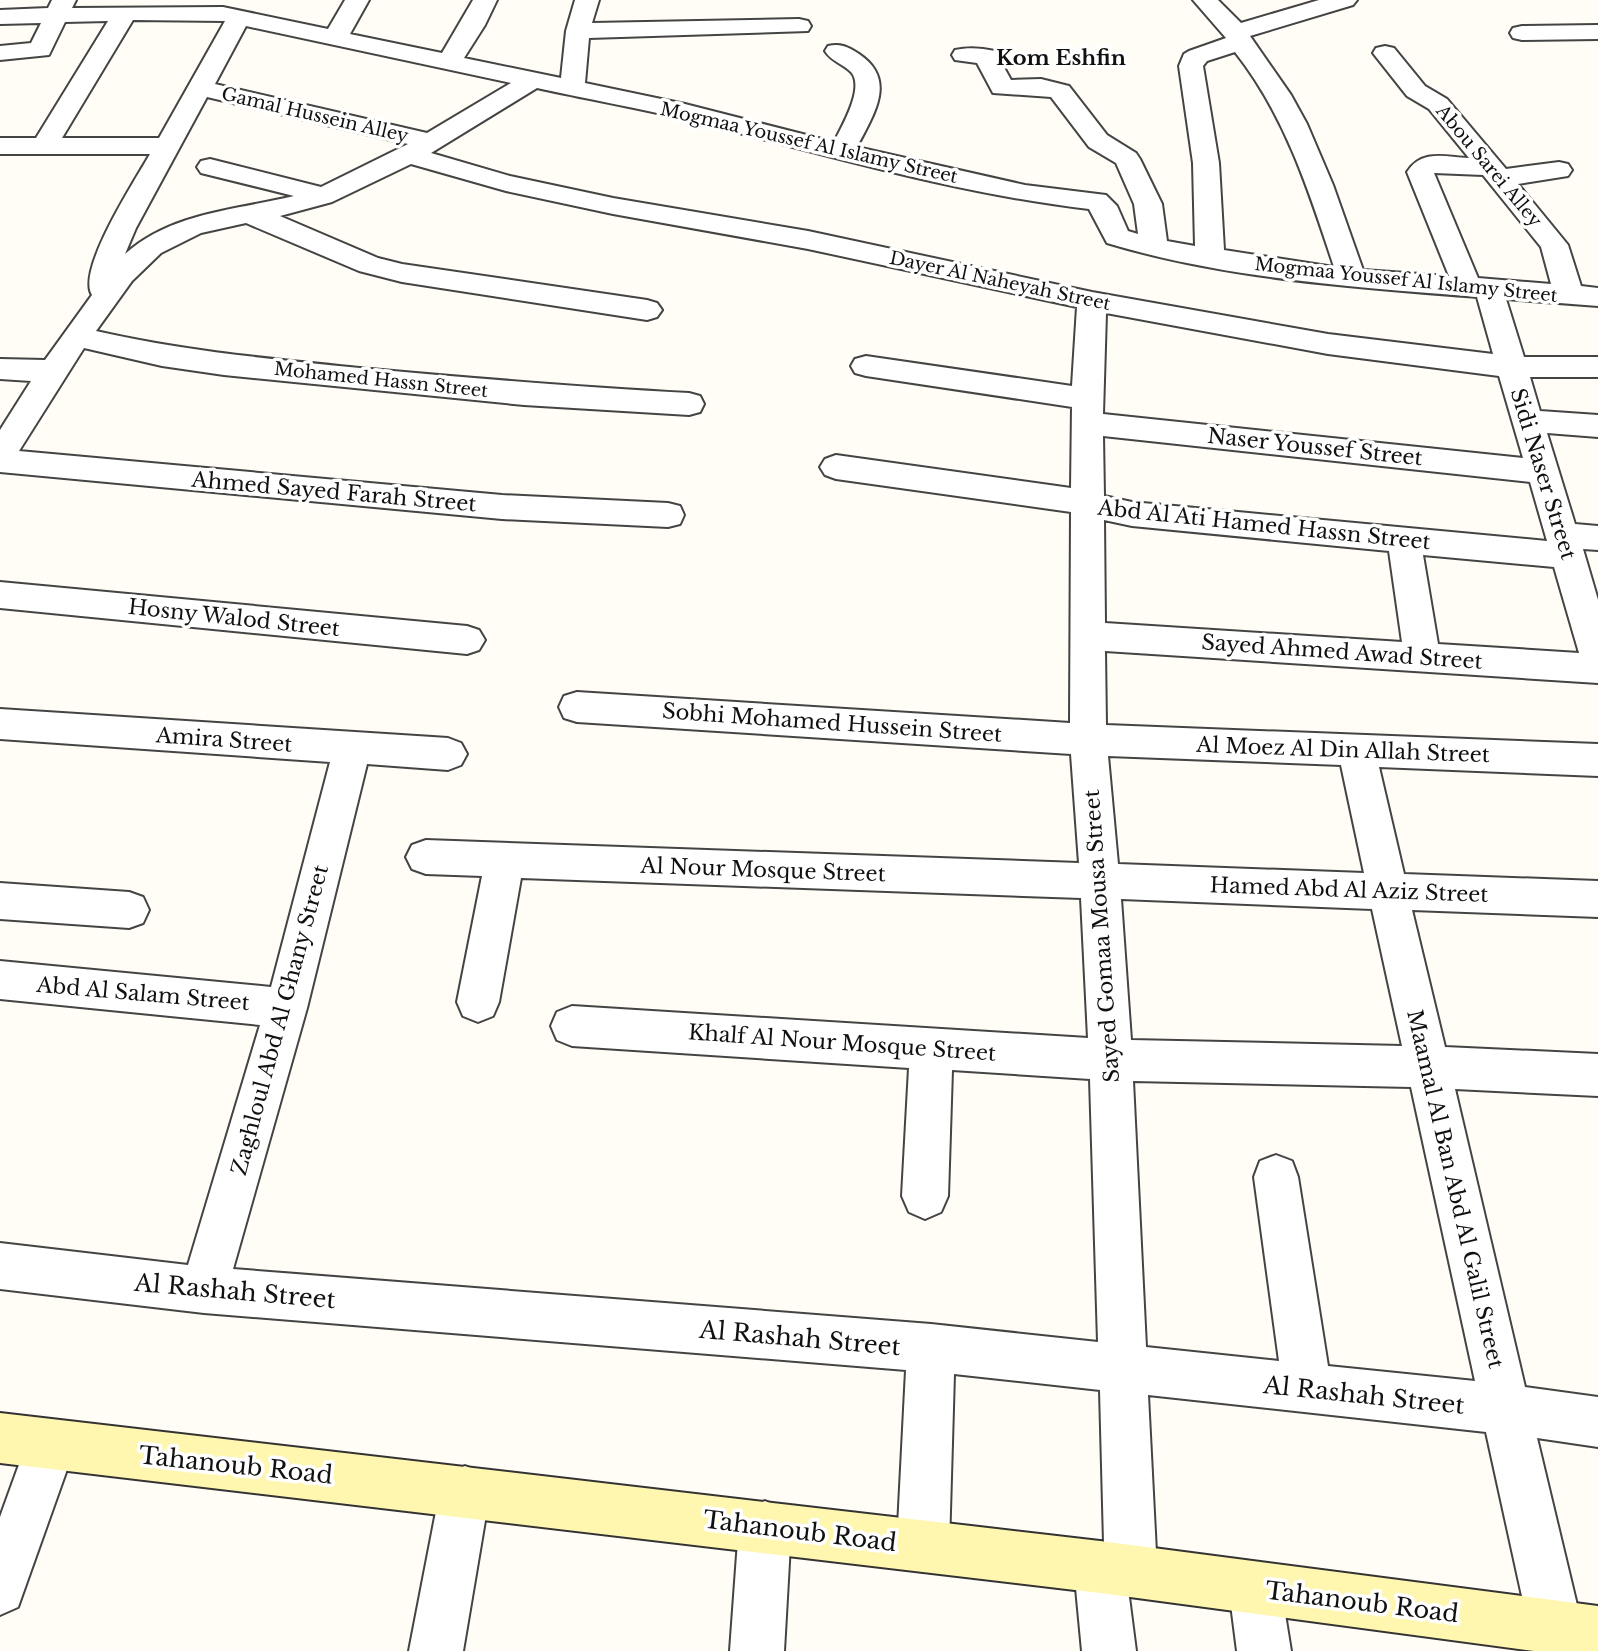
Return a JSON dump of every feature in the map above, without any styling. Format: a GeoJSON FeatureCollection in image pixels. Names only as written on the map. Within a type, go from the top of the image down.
{"type":"FeatureCollection","features":[{"type":"Feature","properties":{"kind":"street"},"geometry":{"type":"LineString","coordinates":[[335,38],[357,0]]}},
{"type":"Feature","properties":{"kind":"street"},"geometry":{"type":"LineString","coordinates":[[448,63],[473,25],[485,0]]}},
{"type":"Feature","properties":{"kind":"street"},"geometry":{"type":"LineString","coordinates":[[572,89],[578,31],[587,0]]}},
{"type":"Feature","properties":{"kind":"street"},"geometry":{"type":"LineString","coordinates":[[1205,0],[1238,37],[1281,95],[1308,154],[1352,278]]}},
{"type":"Feature","properties":{"kind":"street"},"geometry":{"type":"LineString","coordinates":[[1210,258],[1206,163],[1191,66],[1193,60],[1238,37],[1345,0]]}},
{"type":"Feature","properties":{"kind":"street"},"geometry":{"type":"LineString","coordinates":[[0,53],[40,50],[60,8]]}},
{"type":"Feature","properties":{"kind":"street","name":"Mogmaa Youssef Al Islamy Street"},"geometry":{"type":"LineString","coordinates":[[0,17],[60,8],[125,13],[230,11],[335,38],[685,112],[1025,194],[1096,201],[1103,206],[1117,237],[1154,248],[1352,278],[1598,297]]}},
{"type":"Feature","properties":{"kind":"street"},"geometry":{"type":"LineString","coordinates":[[102,302],[105,268],[167,146],[200,88],[230,11]]}},
{"type":"Feature","properties":{"kind":"street"},"geometry":{"type":"LineString","coordinates":[[44,146],[125,13]]}},
{"type":"Feature","properties":{"kind":"street"},"geometry":{"type":"LineString","coordinates":[[578,31],[799,26]]}},
{"type":"Feature","properties":{"kind":"street"},"geometry":{"type":"LineString","coordinates":[[1522,33],[1598,32]]}},
{"type":"Feature","properties":{"kind":"street"},"geometry":{"type":"LineString","coordinates":[[837,51],[860,66],[867,76],[870,89],[843,150]]}},
{"type":"Feature","properties":{"kind":"street","name":"Abou Sarei Alley"},"geometry":{"type":"LineString","coordinates":[[1385,53],[1416,91],[1438,104],[1554,245],[1569,296]]}},
{"type":"Feature","properties":{"kind":"street"},"geometry":{"type":"LineString","coordinates":[[964,55],[986,56],[1002,88],[1049,88],[1067,97],[1098,141],[1127,159],[1147,204],[1154,248]]}},
{"type":"Feature","properties":{"kind":"street"},"geometry":{"type":"LineString","coordinates":[[0,459],[52,370],[76,336],[127,268],[150,247],[180,230],[215,219],[250,214],[324,195],[419,149],[531,81]]}},
{"type":"Feature","properties":{"kind":"street","name":"Gamal Hussein Alley"},"geometry":{"type":"LineString","coordinates":[[200,88],[419,149]]}},
{"type":"Feature","properties":{"kind":"street"},"geometry":{"type":"LineString","coordinates":[[0,146],[167,146]]}},
{"type":"Feature","properties":{"kind":"street","name":"Dayer Al Naheyah Street"},"geometry":{"type":"LineString","coordinates":[[419,149],[506,183],[600,204],[808,240],[1092,301],[1328,344],[1511,367],[1598,367]]}},
{"type":"Feature","properties":{"kind":"street","name":"Sidi Naser Street"},"geometry":{"type":"LineString","coordinates":[[1495,173],[1433,164],[1426,165],[1420,172],[1478,289],[1511,367],[1598,658]]}},
{"type":"Feature","properties":{"kind":"street"},"geometry":{"type":"LineString","coordinates":[[210,167],[324,195]]}},
{"type":"Feature","properties":{"kind":"street"},"geometry":{"type":"LineString","coordinates":[[1495,173],[1559,170]]}},
{"type":"Feature","properties":{"kind":"street"},"geometry":{"type":"LineString","coordinates":[[250,214],[369,265],[402,273],[647,310]]}},
{"type":"Feature","properties":{"kind":"street","name":"Sayed Gomaa Mousa Street"},"geometry":{"type":"LineString","coordinates":[[1092,301],[1086,505],[1088,740],[1111,1060],[1122,1370],[1116,1569],[1109,1651]]}},
{"type":"Feature","properties":{"kind":"street","name":"Mohamed Hassn Street"},"geometry":{"type":"LineString","coordinates":[[76,336],[162,356],[224,365],[524,394],[690,404]]}},
{"type":"Feature","properties":{"kind":"street","name":"Naser Youssef Street"},"geometry":{"type":"LineString","coordinates":[[866,366],[1087,411],[1542,472]]}},
{"type":"Feature","properties":{"kind":"street"},"geometry":{"type":"LineString","coordinates":[[0,369],[52,370]]}},
{"type":"Feature","properties":{"kind":"street"},"geometry":{"type":"LineString","coordinates":[[1527,421],[1598,426]]}},
{"type":"Feature","properties":{"kind":"street","name":"Ahmed Sayed Farah Street"},"geometry":{"type":"LineString","coordinates":[[0,459],[502,507],[668,514]]}},
{"type":"Feature","properties":{"kind":"street","name":"Abd Al Ati Hamed Hassn Street"},"geometry":{"type":"LineString","coordinates":[[836,467],[1065,499],[1132,514],[1404,541],[1564,546],[1598,538]]}},
{"type":"Feature","properties":{"kind":"street"},"geometry":{"type":"LineString","coordinates":[[1404,541],[1422,657]]}},
{"type":"Feature","properties":{"kind":"street","name":"Hosny Walod Street"},"geometry":{"type":"LineString","coordinates":[[0,595],[467,640]]}},
{"type":"Feature","properties":{"kind":"street","name":"Sayed Ahmed Awad Street"},"geometry":{"type":"LineString","coordinates":[[1086,636],[1598,668]]}},
{"type":"Feature","properties":{"kind":"street","name":"Sobhi Mohamed Hussein Street"},"geometry":{"type":"LineString","coordinates":[[577,706],[1088,740]]}},
{"type":"Feature","properties":{"kind":"street","name":"Amira Street"},"geometry":{"type":"LineString","coordinates":[[0,724],[449,754]]}},
{"type":"Feature","properties":{"kind":"street","name":"Al Moez Al Din Allah Street"},"geometry":{"type":"LineString","coordinates":[[1088,740],[1598,760]]}},
{"type":"Feature","properties":{"kind":"street","name":"Zaghloul Abd Al Ghany Street"},"geometry":{"type":"LineString","coordinates":[[204,1290],[286,1008],[352,749]]}},
{"type":"Feature","properties":{"kind":"street","name":"Maamal Al Ban Abd Al Galil Street"},"geometry":{"type":"LineString","coordinates":[[1356,750],[1505,1409],[1571,1637]]}},
{"type":"Feature","properties":{"kind":"street","name":"Al Nour Mosque Street"},"geometry":{"type":"LineString","coordinates":[[426,857],[1100,882]]}},
{"type":"Feature","properties":{"kind":"street"},"geometry":{"type":"LineString","coordinates":[[478,1002],[505,860]]}},
{"type":"Feature","properties":{"kind":"street","name":"Hamed Abd Al Aziz Street"},"geometry":{"type":"LineString","coordinates":[[1100,882],[1598,899]]}},
{"type":"Feature","properties":{"kind":"street"},"geometry":{"type":"LineString","coordinates":[[0,901],[129,910]]}},
{"type":"Feature","properties":{"kind":"street","name":"Abd Al Salam Street"},"geometry":{"type":"LineString","coordinates":[[0,980],[286,1008]]}},
{"type":"Feature","properties":{"kind":"street","name":"Khalf Al Nour Mosque Street"},"geometry":{"type":"LineString","coordinates":[[572,1026],[1111,1060],[1428,1066],[1598,1075]]}},
{"type":"Feature","properties":{"kind":"street"},"geometry":{"type":"LineString","coordinates":[[925,1196],[931,1048]]}},
{"type":"Feature","properties":{"kind":"street"},"geometry":{"type":"LineString","coordinates":[[1276,1177],[1307,1389]]}},
{"type":"Feature","properties":{"kind":"street","name":"Al Rashah Street"},"geometry":{"type":"LineString","coordinates":[[0,1266],[204,1290],[931,1348],[1505,1409],[1598,1422]]}},
{"type":"Feature","properties":{"kind":"street"},"geometry":{"type":"LineString","coordinates":[[923,1546],[931,1348]]}},
{"type":"Feature","properties":{"kind":"street","name":"Tahanoub Road"},"geometry":{"type":"LineString","coordinates":[[0,1438],[1116,1569],[1571,1637]]}},
{"type":"Feature","properties":{"kind":"street"},"geometry":{"type":"LineString","coordinates":[[0,1589],[51,1444]]}},
{"type":"Feature","properties":{"kind":"street"},"geometry":{"type":"LineString","coordinates":[[436,1651],[465,1491]]}},
{"type":"Feature","properties":{"kind":"street"},"geometry":{"type":"LineString","coordinates":[[757,1651],[765,1527]]}},
{"type":"Feature","properties":{"kind":"street"},"geometry":{"type":"LineString","coordinates":[[1255,1588],[1264,1651]]}},
{"type":"Feature","properties":{"kind":"district","name":"Kom Eshfin"},"geometry":{"type":"Point","coordinates":[1061,58]}}]}
